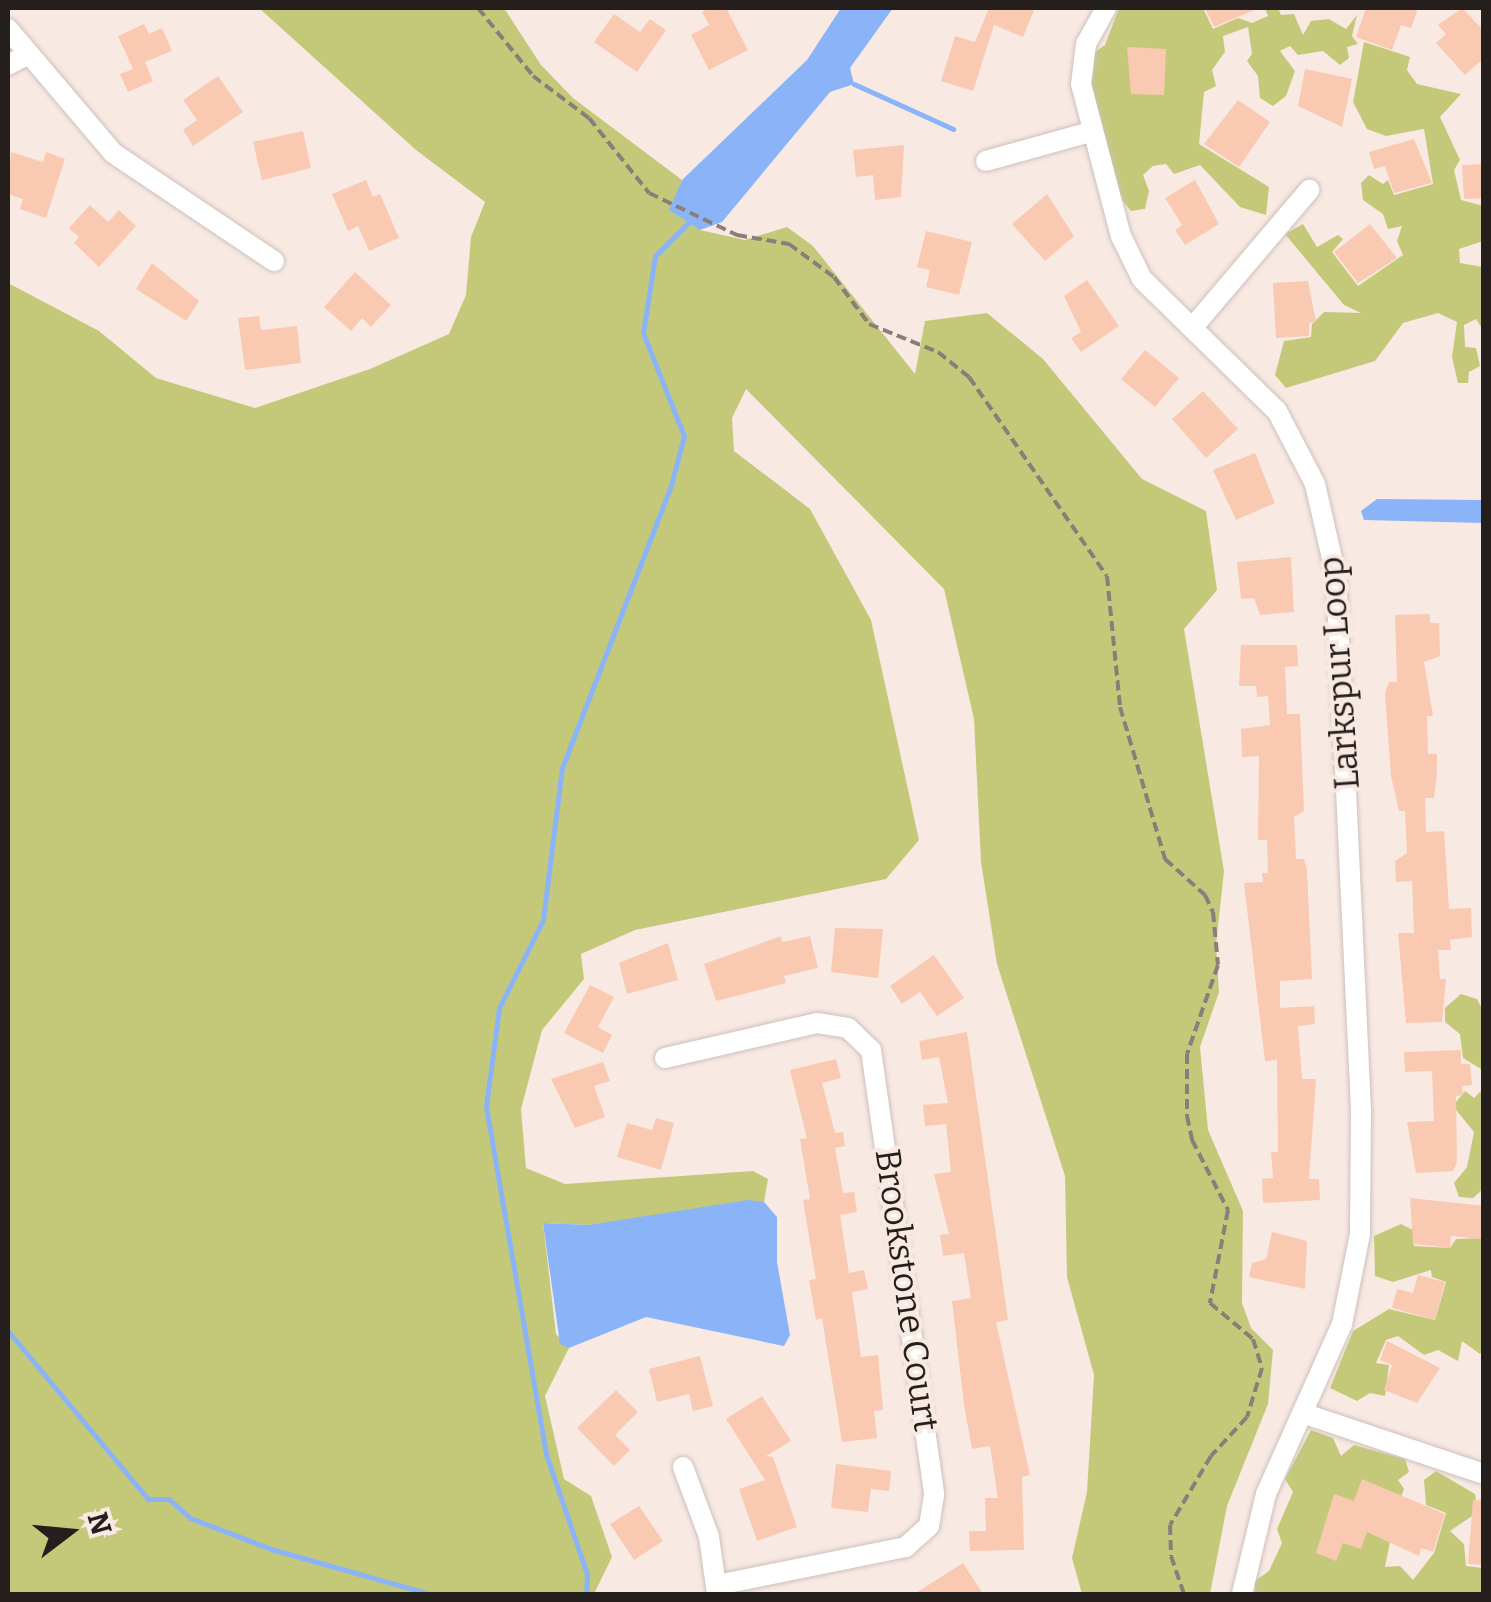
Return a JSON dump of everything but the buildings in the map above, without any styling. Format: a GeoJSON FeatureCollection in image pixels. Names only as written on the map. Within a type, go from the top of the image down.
{"type":"FeatureCollection","features":[{"type":"Feature","properties":{"kind":"street","name":"Larkspur Loop"},"geometry":{"type":"LineString","coordinates":[[1106,8],[1083,64],[1090,132],[1130,259],[1193,328],[1252,380],[1296,441],[1323,510],[1336,576],[1362,1184],[1352,1286],[1305,1414],[1266,1494],[1242,1594]]}},
{"type":"Feature","properties":{"kind":"street"},"geometry":{"type":"LineString","coordinates":[[8,29],[113,153],[274,261]]}},
{"type":"Feature","properties":{"kind":"street"},"geometry":{"type":"LineString","coordinates":[[8,65],[28,55]]}},
{"type":"Feature","properties":{"kind":"street"},"geometry":{"type":"LineString","coordinates":[[986,160],[1090,132]]}},
{"type":"Feature","properties":{"kind":"street"},"geometry":{"type":"LineString","coordinates":[[1193,328],[1309,190]]}},
{"type":"Feature","properties":{"kind":"street","name":"Brookstone Court"},"geometry":{"type":"LineString","coordinates":[[665,1058],[817,1024],[848,1028],[871,1050],[934,1495],[929,1526],[906,1547],[717,1590]]}},
{"type":"Feature","properties":{"kind":"street"},"geometry":{"type":"LineString","coordinates":[[1305,1414],[1484,1474]]}},
{"type":"Feature","properties":{"kind":"street"},"geometry":{"type":"LineString","coordinates":[[683,1466],[709,1537],[717,1590]]}},
{"type":"Feature","properties":{"kind":"path"},"geometry":{"type":"LineString","coordinates":[[478,8],[533,76],[590,118],[649,193],[718,226],[789,244],[834,277],[869,324],[938,352],[969,377],[1108,576],[1120,707],[1166,859],[1205,895],[1214,912],[1218,965],[1187,1054],[1187,1116],[1192,1140],[1229,1218],[1210,1304],[1253,1339],[1262,1368],[1247,1416],[1211,1456],[1170,1525],[1171,1556],[1184,1594]]}},
{"type":"Feature","properties":{"kind":"green space"},"geometry":{"type":"Polygon","coordinates":[[[259,8],[504,8],[541,65],[573,98],[682,180],[670,210],[700,230],[745,240],[787,227],[813,246],[915,374],[925,321],[987,313],[1043,359],[1142,479],[1206,511],[1217,590],[1184,629],[1224,871],[1216,945],[1219,992],[1200,1047],[1208,1130],[1243,1211],[1242,1303],[1251,1328],[1273,1350],[1268,1404],[1227,1506],[1210,1594],[1082,1594],[1072,1558],[1087,1492],[1094,1375],[1067,1277],[1065,1176],[997,964],[981,862],[974,719],[944,589],[746,389],[732,418],[734,451],[810,509],[871,620],[919,840],[886,879],[635,930],[581,954],[584,979],[542,1030],[521,1109],[526,1168],[565,1184],[753,1171],[768,1179],[764,1202],[588,1225],[543,1223],[556,1334],[569,1348],[545,1396],[564,1479],[591,1496],[612,1557],[594,1594],[8,1594],[8,283],[99,331],[156,378],[255,408],[370,369],[449,334],[466,295],[471,237],[485,202],[416,150],[259,8]]]}},
{"type":"Feature","properties":{"kind":"green space"},"geometry":{"type":"Polygon","coordinates":[[[1119,8],[1203,8],[1213,29],[1238,18],[1252,23],[1268,16],[1265,8],[1278,8],[1281,15],[1294,14],[1303,35],[1311,21],[1329,19],[1346,29],[1357,15],[1352,36],[1358,44],[1347,47],[1349,58],[1340,65],[1323,51],[1298,55],[1290,46],[1280,51],[1295,71],[1286,96],[1273,106],[1260,98],[1258,76],[1247,61],[1252,54],[1248,27],[1223,36],[1225,52],[1212,70],[1216,86],[1204,92],[1199,144],[1269,187],[1266,215],[1240,207],[1200,165],[1174,174],[1166,164],[1153,166],[1143,175],[1149,191],[1145,209],[1131,211],[1120,198],[1091,89],[1095,52],[1105,45],[1119,8]]]}},
{"type":"Feature","properties":{"kind":"green space"},"geometry":{"type":"Polygon","coordinates":[[[1364,42],[1410,57],[1407,70],[1417,84],[1461,94],[1440,117],[1460,160],[1454,170],[1461,200],[1483,206],[1483,241],[1459,249],[1460,263],[1483,267],[1483,330],[1476,319],[1464,325],[1465,347],[1476,348],[1480,366],[1469,372],[1468,383],[1458,383],[1452,357],[1457,322],[1438,313],[1403,323],[1375,361],[1286,388],[1275,375],[1284,341],[1311,337],[1312,324],[1324,312],[1361,313],[1344,305],[1285,234],[1303,224],[1317,247],[1338,235],[1343,239],[1332,252],[1358,286],[1403,255],[1397,241],[1402,226],[1388,229],[1383,214],[1363,200],[1361,183],[1369,175],[1383,184],[1388,180],[1394,195],[1433,184],[1424,129],[1386,136],[1367,129],[1353,102],[1364,42]]]}},
{"type":"Feature","properties":{"kind":"green space"},"geometry":{"type":"Polygon","coordinates":[[[1461,994],[1477,999],[1483,1011],[1483,1189],[1473,1198],[1459,1197],[1454,1183],[1467,1167],[1474,1132],[1453,1106],[1465,1091],[1474,1098],[1482,1090],[1481,1069],[1463,1058],[1460,1034],[1445,1022],[1445,1008],[1461,994]]]}},
{"type":"Feature","properties":{"kind":"green space"},"geometry":{"type":"Polygon","coordinates":[[[1401,1224],[1413,1230],[1414,1246],[1450,1248],[1456,1239],[1483,1238],[1484,1349],[1480,1354],[1462,1341],[1458,1361],[1438,1350],[1424,1355],[1398,1336],[1386,1340],[1376,1363],[1389,1365],[1385,1396],[1370,1393],[1357,1401],[1330,1388],[1353,1331],[1389,1309],[1435,1320],[1446,1282],[1432,1277],[1431,1270],[1393,1282],[1375,1276],[1374,1236],[1401,1224]]]}},
{"type":"Feature","properties":{"kind":"green space"},"geometry":{"type":"Polygon","coordinates":[[[1311,1430],[1333,1438],[1341,1456],[1354,1445],[1405,1459],[1409,1472],[1398,1480],[1404,1489],[1385,1538],[1390,1542],[1385,1567],[1400,1566],[1413,1580],[1434,1553],[1446,1513],[1426,1505],[1424,1480],[1436,1471],[1475,1494],[1478,1512],[1450,1531],[1464,1544],[1466,1566],[1483,1568],[1483,1594],[1255,1594],[1255,1581],[1269,1571],[1282,1543],[1277,1529],[1293,1492],[1285,1479],[1311,1430]]]}},
{"type":"Feature","properties":{"kind":"water"},"geometry":{"type":"Polygon","coordinates":[[[841,8],[893,8],[850,68],[854,84],[830,92],[722,222],[700,230],[669,210],[682,180],[807,60],[841,8]]]}},
{"type":"Feature","properties":{"kind":"water"},"geometry":{"type":"Polygon","coordinates":[[[1377,499],[1483,500],[1483,523],[1364,520],[1361,511],[1377,499]]]}},
{"type":"Feature","properties":{"kind":"water"},"geometry":{"type":"Polygon","coordinates":[[[748,1200],[764,1202],[777,1217],[777,1262],[790,1335],[784,1346],[646,1317],[569,1348],[560,1344],[543,1223],[588,1225],[748,1200]]]}},
{"type":"Feature","properties":{"kind":"waterway"},"geometry":{"type":"LineString","coordinates":[[854,84],[953,129]]}},
{"type":"Feature","properties":{"kind":"waterway"},"geometry":{"type":"LineString","coordinates":[[586,1594],[587,1574],[546,1454],[486,1106],[499,1008],[543,920],[562,768],[671,485],[684,436],[643,333],[655,256],[689,222]]}},
{"type":"Feature","properties":{"kind":"waterway"},"geometry":{"type":"LineString","coordinates":[[8,1331],[148,1499],[169,1499],[190,1518],[271,1549],[430,1594]]}}]}
